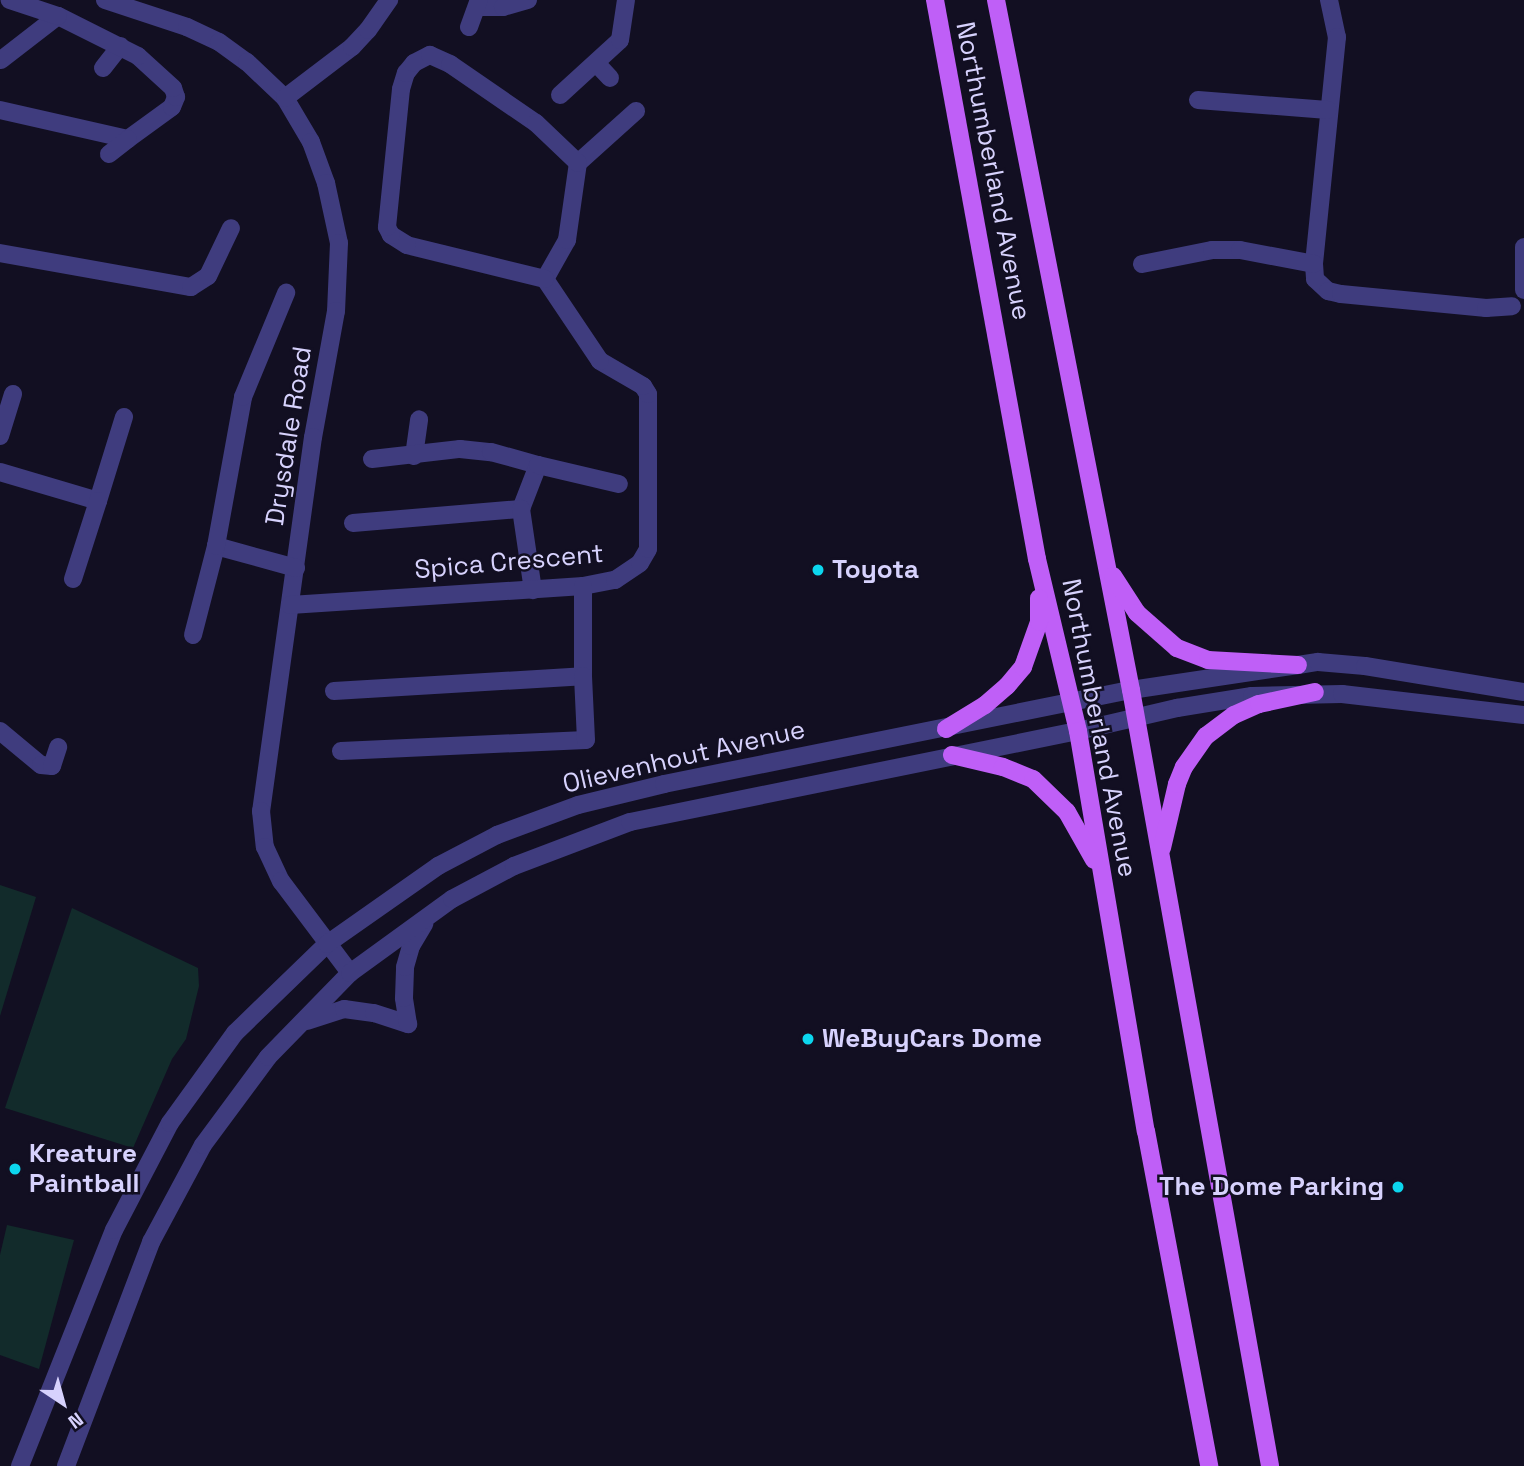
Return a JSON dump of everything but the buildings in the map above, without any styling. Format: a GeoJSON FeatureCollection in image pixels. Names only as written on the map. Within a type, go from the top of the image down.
{"type":"FeatureCollection","features":[{"type":"Feature","properties":{"kind":"main road","name":"Northumberland Avenue"},"geometry":{"type":"LineString","coordinates":[[935,0],[1037,559],[1078,731],[1209,1466]]}},
{"type":"Feature","properties":{"kind":"main road","name":"Northumberland Avenue"},"geometry":{"type":"LineString","coordinates":[[996,0],[1131,690],[1209,1140],[1270,1466]]}},
{"type":"Feature","properties":{"kind":"main road"},"geometry":{"type":"LineString","coordinates":[[946,729],[985,705],[1023,667],[1039,622],[1037,559]]}},
{"type":"Feature","properties":{"kind":"main road"},"geometry":{"type":"LineString","coordinates":[[1107,568],[1137,614],[1177,648],[1208,660],[1298,665]]}},
{"type":"Feature","properties":{"kind":"main road"},"geometry":{"type":"LineString","coordinates":[[1161,853],[1180,776],[1206,736],[1234,715],[1259,704],[1315,692]]}},
{"type":"Feature","properties":{"kind":"main road"},"geometry":{"type":"LineString","coordinates":[[952,755],[1014,770],[1050,793],[1068,811],[1102,875]]}},
{"type":"Feature","properties":{"kind":"street"},"geometry":{"type":"LineString","coordinates":[[10,0],[58,16],[120,46],[148,64],[173,88],[176,97],[172,107],[109,154]]}},
{"type":"Feature","properties":{"kind":"street","name":"Drysdale Road"},"geometry":{"type":"LineString","coordinates":[[105,0],[187,27],[219,42],[247,62],[285,97],[311,142],[326,184],[339,243],[336,311],[313,438],[261,811],[265,847],[281,881],[350,973]]}},
{"type":"Feature","properties":{"kind":"street"},"geometry":{"type":"LineString","coordinates":[[285,97],[352,47],[369,30],[389,0]]}},
{"type":"Feature","properties":{"kind":"street"},"geometry":{"type":"LineString","coordinates":[[469,27],[478,4],[503,7],[528,0]]}},
{"type":"Feature","properties":{"kind":"street"},"geometry":{"type":"LineString","coordinates":[[561,95],[597,64],[622,37],[626,0]]}},
{"type":"Feature","properties":{"kind":"street"},"geometry":{"type":"LineString","coordinates":[[1329,0],[1337,37],[1314,264],[1315,278],[1320,286],[1341,294],[1518,311],[1516,294],[1524,290],[1524,247]]}},
{"type":"Feature","properties":{"kind":"street"},"geometry":{"type":"LineString","coordinates":[[1,60],[58,16]]}},
{"type":"Feature","properties":{"kind":"street"},"geometry":{"type":"LineString","coordinates":[[103,68],[120,46]]}},
{"type":"Feature","properties":{"kind":"street"},"geometry":{"type":"LineString","coordinates":[[578,163],[536,123],[441,58],[430,55],[421,59],[406,73],[401,89],[386,220],[391,235],[407,245],[545,279],[567,240],[578,163],[636,111]]}},
{"type":"Feature","properties":{"kind":"street"},"geometry":{"type":"LineString","coordinates":[[597,64],[610,78]]}},
{"type":"Feature","properties":{"kind":"street"},"geometry":{"type":"LineString","coordinates":[[1198,100],[1328,110]]}},
{"type":"Feature","properties":{"kind":"street"},"geometry":{"type":"LineString","coordinates":[[0,110],[128,139]]}},
{"type":"Feature","properties":{"kind":"street"},"geometry":{"type":"LineString","coordinates":[[0,253],[191,287],[208,276],[231,228]]}},
{"type":"Feature","properties":{"kind":"street"},"geometry":{"type":"LineString","coordinates":[[1142,264],[1212,250],[1240,250],[1314,264]]}},
{"type":"Feature","properties":{"kind":"street","name":"Spica Crescent"},"geometry":{"type":"LineString","coordinates":[[290,605],[583,586],[615,580],[640,563],[648,549],[648,394],[637,380],[600,361],[545,279]]}},
{"type":"Feature","properties":{"kind":"street"},"geometry":{"type":"LineString","coordinates":[[193,635],[216,546],[243,397],[286,293]]}},
{"type":"Feature","properties":{"kind":"street"},"geometry":{"type":"LineString","coordinates":[[0,436],[13,394]]}},
{"type":"Feature","properties":{"kind":"street"},"geometry":{"type":"LineString","coordinates":[[73,579],[124,416]]}},
{"type":"Feature","properties":{"kind":"street"},"geometry":{"type":"LineString","coordinates":[[414,456],[419,419]]}},
{"type":"Feature","properties":{"kind":"street"},"geometry":{"type":"LineString","coordinates":[[372,459],[460,449],[476,450],[618,484]]}},
{"type":"Feature","properties":{"kind":"street"},"geometry":{"type":"LineString","coordinates":[[533,590],[521,509],[538,466]]}},
{"type":"Feature","properties":{"kind":"street"},"geometry":{"type":"LineString","coordinates":[[0,472],[97,500]]}},
{"type":"Feature","properties":{"kind":"street"},"geometry":{"type":"LineString","coordinates":[[353,523],[521,509]]}},
{"type":"Feature","properties":{"kind":"street"},"geometry":{"type":"LineString","coordinates":[[216,546],[296,568]]}},
{"type":"Feature","properties":{"kind":"street"},"geometry":{"type":"LineString","coordinates":[[341,751],[586,740],[583,586]]}},
{"type":"Feature","properties":{"kind":"street","name":"Olievenhout Avenue"},"geometry":{"type":"LineString","coordinates":[[20,1466],[114,1230],[170,1123],[235,1033],[327,944],[438,866],[497,835],[578,805],[664,784],[1131,690],[1318,662],[1365,666],[1524,692]]}},
{"type":"Feature","properties":{"kind":"street"},"geometry":{"type":"LineString","coordinates":[[334,691],[583,676]]}},
{"type":"Feature","properties":{"kind":"street","name":"Olievenhout Avenue"},"geometry":{"type":"LineString","coordinates":[[66,1466],[151,1242],[203,1145],[268,1057],[350,973],[452,899],[514,866],[630,822],[1252,696],[1315,692],[1524,715]]}},
{"type":"Feature","properties":{"kind":"street"},"geometry":{"type":"LineString","coordinates":[[0,731],[50,774],[58,747]]}},
{"type":"Feature","properties":{"kind":"street"},"geometry":{"type":"LineString","coordinates":[[298,1026],[317,1016],[344,1009],[374,1013],[408,1024],[404,998],[405,967],[411,946],[429,915]]}},
{"type":"Feature","properties":{"kind":"green space"},"geometry":{"type":"Polygon","coordinates":[[[0,885],[36,897],[0,1016],[0,885]]]}},
{"type":"Feature","properties":{"kind":"green space"},"geometry":{"type":"Polygon","coordinates":[[[72,908],[198,968],[199,986],[186,1039],[172,1059],[133,1148],[5,1108],[72,908]]]}},
{"type":"Feature","properties":{"kind":"green space"},"geometry":{"type":"Polygon","coordinates":[[[7,1225],[74,1240],[39,1369],[0,1355],[0,1255],[7,1225]]]}},
{"type":"Feature","properties":{"kind":"place","name":"Toyota"},"geometry":{"type":"Point","coordinates":[818,570]}},
{"type":"Feature","properties":{"kind":"place","name":"WeBuyCars Dome"},"geometry":{"type":"Point","coordinates":[808,1039]}},
{"type":"Feature","properties":{"kind":"place","name":"Kreature Paintball"},"geometry":{"type":"Point","coordinates":[15,1169]}},
{"type":"Feature","properties":{"kind":"place","name":"The Dome Parking"},"geometry":{"type":"Point","coordinates":[1398,1187]}}]}
